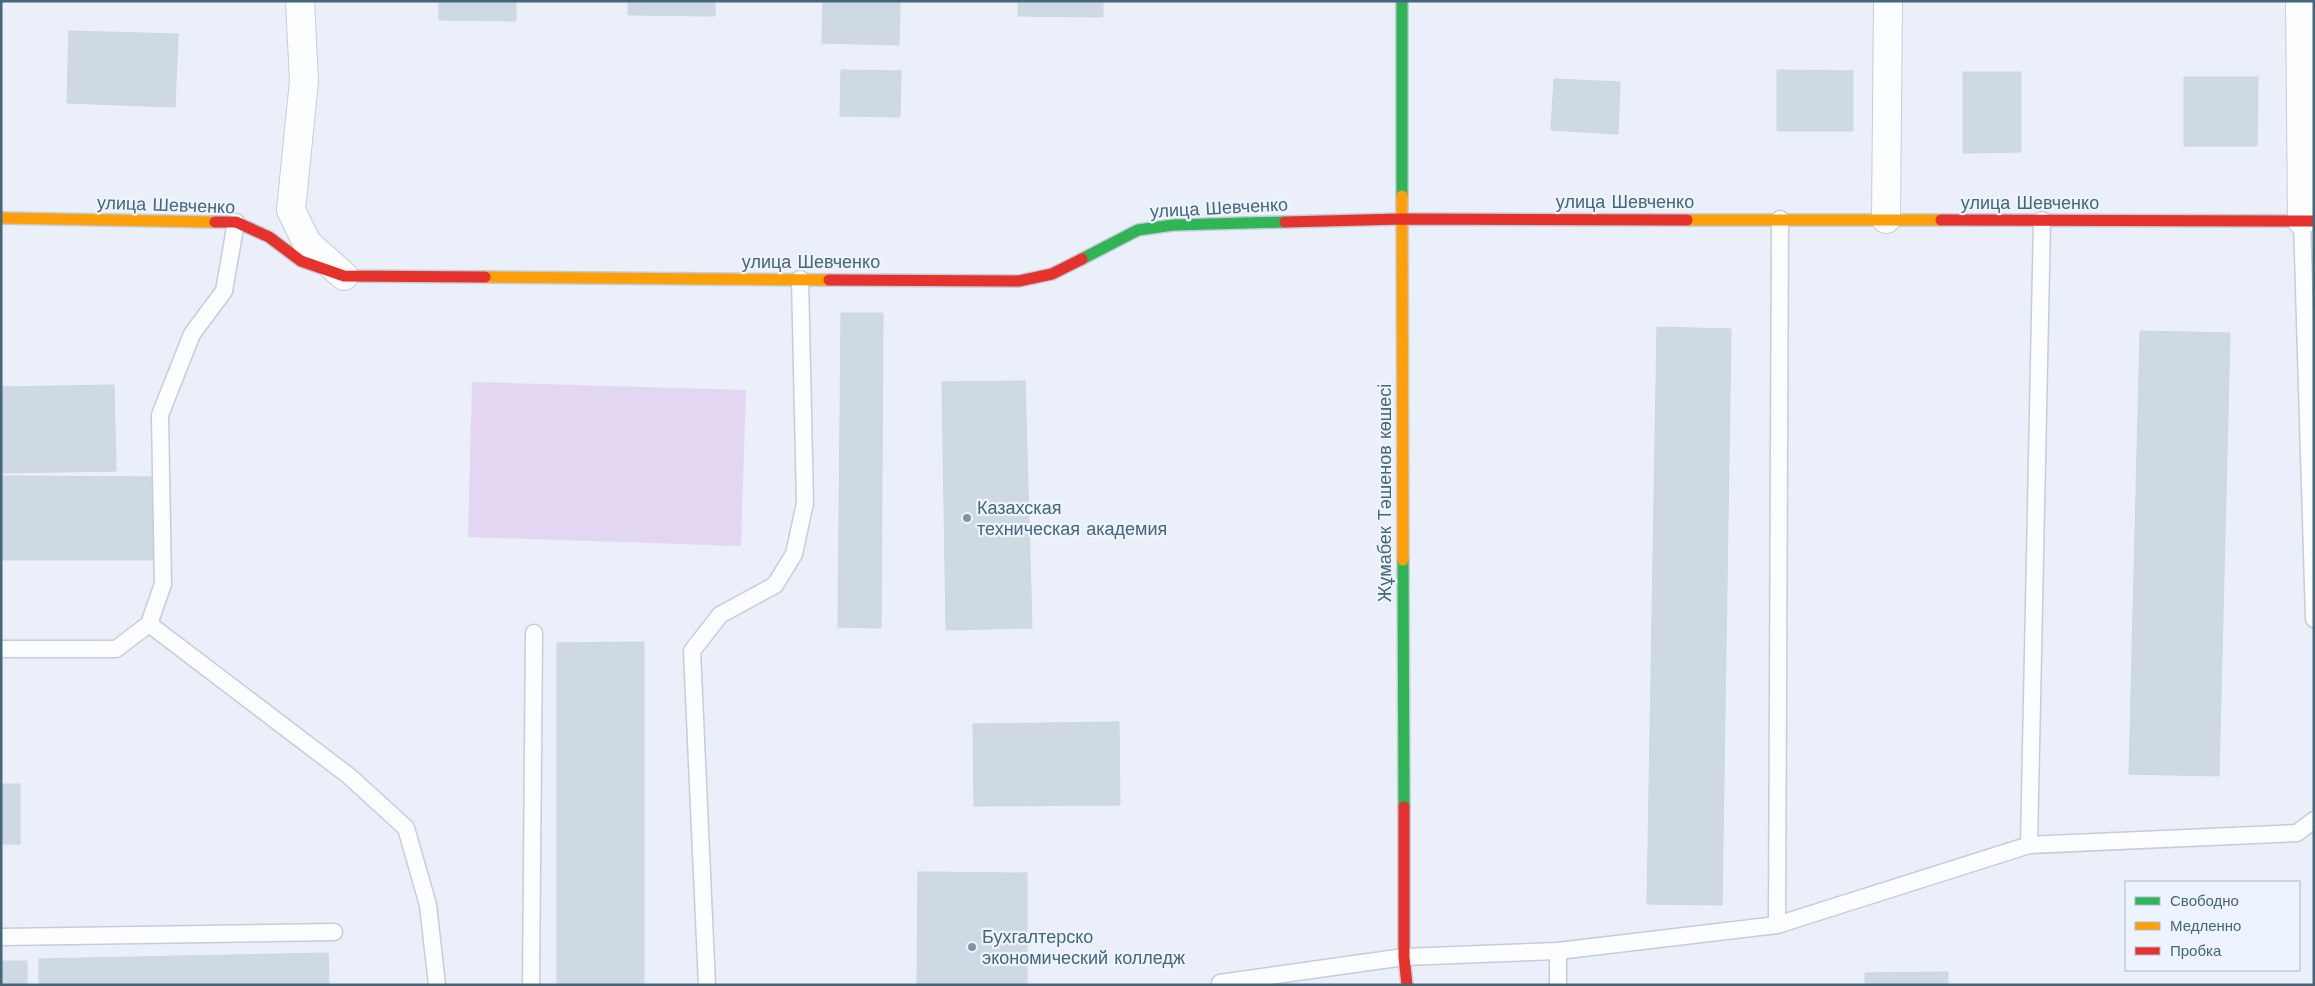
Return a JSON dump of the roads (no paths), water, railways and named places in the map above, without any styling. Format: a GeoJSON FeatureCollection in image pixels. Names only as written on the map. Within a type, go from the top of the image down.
{"type":"FeatureCollection","features":[{"type":"Feature","properties":{"kind":"street"},"geometry":{"type":"LineString","coordinates":[[300,1],[304,81],[293,175],[291,210],[307,243],[344,276]]}},
{"type":"Feature","properties":{"kind":"street","name":"Жұмабек Тәшенов көшесі"},"geometry":{"type":"LineString","coordinates":[[1402,1],[1404,957],[1407,985]]}},
{"type":"Feature","properties":{"kind":"street"},"geometry":{"type":"LineString","coordinates":[[1886,220],[1888,1]]}},
{"type":"Feature","properties":{"kind":"street"},"geometry":{"type":"LineString","coordinates":[[2300,1],[2308,221]]}},
{"type":"Feature","properties":{"kind":"street","name":"улица Шевченко"},"geometry":{"type":"LineString","coordinates":[[1,218],[236,222],[269,237],[301,261],[344,276],[1019,281],[1052,274],[1138,230],[1173,224],[1402,219],[2308,221]]}},
{"type":"Feature","properties":{"kind":"lane"},"geometry":{"type":"LineString","coordinates":[[1777,926],[1780,219]]}},
{"type":"Feature","properties":{"kind":"lane"},"geometry":{"type":"LineString","coordinates":[[2029,845],[2042,220]]}},
{"type":"Feature","properties":{"kind":"lane"},"geometry":{"type":"LineString","coordinates":[[2308,221],[2314,619]]}},
{"type":"Feature","properties":{"kind":"lane"},"geometry":{"type":"LineString","coordinates":[[1,648],[116,649],[149,624],[163,584],[160,415],[192,334],[224,291],[236,222]]}},
{"type":"Feature","properties":{"kind":"lane"},"geometry":{"type":"LineString","coordinates":[[707,985],[692,651],[720,615],[775,585],[794,554],[805,503],[800,279]]}},
{"type":"Feature","properties":{"kind":"lane"},"geometry":{"type":"LineString","coordinates":[[149,624],[349,776],[406,828],[428,905],[437,985]]}},
{"type":"Feature","properties":{"kind":"lane"},"geometry":{"type":"LineString","coordinates":[[531,985],[534,633]]}},
{"type":"Feature","properties":{"kind":"lane"},"geometry":{"type":"LineString","coordinates":[[1220,983],[1404,957],[1558,951],[1777,926],[2029,845],[2297,833],[2314,820]]}},
{"type":"Feature","properties":{"kind":"lane"},"geometry":{"type":"LineString","coordinates":[[1,937],[334,932]]}},
{"type":"Feature","properties":{"kind":"lane"},"geometry":{"type":"LineString","coordinates":[[1558,951],[1558,985]]}},
{"type":"Feature","properties":{"kind":"place","name":"Казахская техническая академия"},"geometry":{"type":"Point","coordinates":[967,518]}},
{"type":"Feature","properties":{"kind":"place","name":"Бухгалтерско экономический колледж"},"geometry":{"type":"Point","coordinates":[972,947]}}]}
